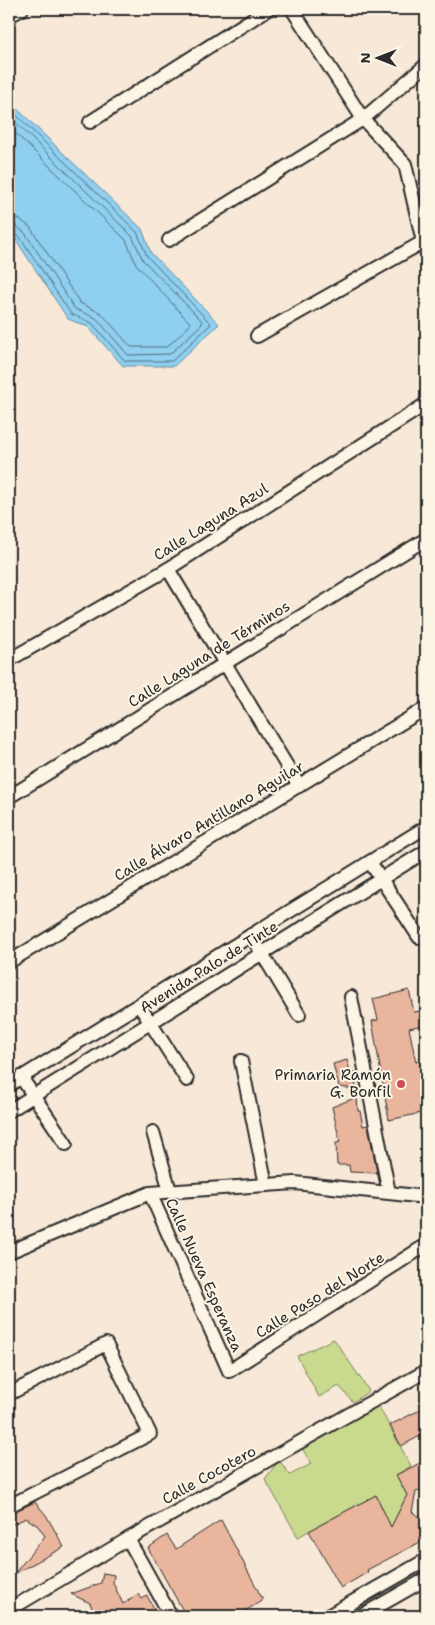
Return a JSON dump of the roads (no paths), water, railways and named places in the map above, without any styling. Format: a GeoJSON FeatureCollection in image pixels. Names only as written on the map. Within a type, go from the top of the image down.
{"type":"FeatureCollection","features":[{"type":"Feature","properties":{"kind":"street"},"geometry":{"type":"LineString","coordinates":[[9,16],[22,9]]}},
{"type":"Feature","properties":{"kind":"street"},"geometry":{"type":"LineString","coordinates":[[90,122],[268,9]]}},
{"type":"Feature","properties":{"kind":"street"},"geometry":{"type":"LineString","coordinates":[[257,336],[424,244],[405,164],[363,119],[292,9]]}},
{"type":"Feature","properties":{"kind":"street"},"geometry":{"type":"LineString","coordinates":[[168,240],[363,119],[426,65]]}},
{"type":"Feature","properties":{"kind":"street","name":"Calle Laguna Azul"},"geometry":{"type":"LineString","coordinates":[[9,660],[168,569],[426,404]]}},
{"type":"Feature","properties":{"kind":"street","name":"Calle Laguna de Términos"},"geometry":{"type":"LineString","coordinates":[[9,797],[426,540]]}},
{"type":"Feature","properties":{"kind":"street"},"geometry":{"type":"LineString","coordinates":[[168,569],[299,786]]}},
{"type":"Feature","properties":{"kind":"street","name":"Calle Álvaro Antillano Aguilar"},"geometry":{"type":"LineString","coordinates":[[9,962],[426,708]]}},
{"type":"Feature","properties":{"kind":"street","name":"Avenida Palo de Tinte"},"geometry":{"type":"LineString","coordinates":[[9,1085],[426,827]]}},
{"type":"Feature","properties":{"kind":"street","name":"Avenida Palo de Tinte"},"geometry":{"type":"LineString","coordinates":[[9,1110],[426,850]]}},
{"type":"Feature","properties":{"kind":"street"},"geometry":{"type":"LineString","coordinates":[[370,862],[419,937]]}},
{"type":"Feature","properties":{"kind":"street"},"geometry":{"type":"LineString","coordinates":[[251,935],[300,1015]]}},
{"type":"Feature","properties":{"kind":"street"},"geometry":{"type":"LineString","coordinates":[[351,997],[389,1193]]}},
{"type":"Feature","properties":{"kind":"street"},"geometry":{"type":"LineString","coordinates":[[139,1005],[187,1080]]}},
{"type":"Feature","properties":{"kind":"street"},"geometry":{"type":"LineString","coordinates":[[241,1061],[266,1185]]}},
{"type":"Feature","properties":{"kind":"street"},"geometry":{"type":"LineString","coordinates":[[21,1077],[66,1144]]}},
{"type":"Feature","properties":{"kind":"street"},"geometry":{"type":"LineString","coordinates":[[153,1132],[170,1191]]}},
{"type":"Feature","properties":{"kind":"street"},"geometry":{"type":"LineString","coordinates":[[9,1252],[150,1192],[294,1183],[426,1197]]}},
{"type":"Feature","properties":{"kind":"street","name":"Calle Nueva Esperanza"},"geometry":{"type":"LineString","coordinates":[[150,1192],[229,1371]]}},
{"type":"Feature","properties":{"kind":"street","name":"Calle Paso del Norte"},"geometry":{"type":"LineString","coordinates":[[229,1371],[422,1250],[426,1245]]}},
{"type":"Feature","properties":{"kind":"street"},"geometry":{"type":"LineString","coordinates":[[9,1394],[106,1344],[150,1434],[9,1506]]}},
{"type":"Feature","properties":{"kind":"street","name":"Calle Cocotero"},"geometry":{"type":"LineString","coordinates":[[9,1610],[128,1539],[426,1371]]}},
{"type":"Feature","properties":{"kind":"street"},"geometry":{"type":"LineString","coordinates":[[128,1539],[171,1616]]}},
{"type":"Feature","properties":{"kind":"street"},"geometry":{"type":"LineString","coordinates":[[328,1616],[426,1560]]}},
{"type":"Feature","properties":{"kind":"street"},"geometry":{"type":"LineString","coordinates":[[361,1616],[426,1579]]}},
{"type":"Feature","properties":{"kind":"water"},"geometry":{"type":"Polygon","coordinates":[[[9,101],[142,229],[151,253],[219,324],[174,366],[123,366],[88,327],[68,319],[16,240],[9,234],[9,101]]]}},
{"type":"Feature","properties":{"kind":"place","name":"Primaria Ramón G. Bonfil"},"geometry":{"type":"Point","coordinates":[401,1084]}}]}
